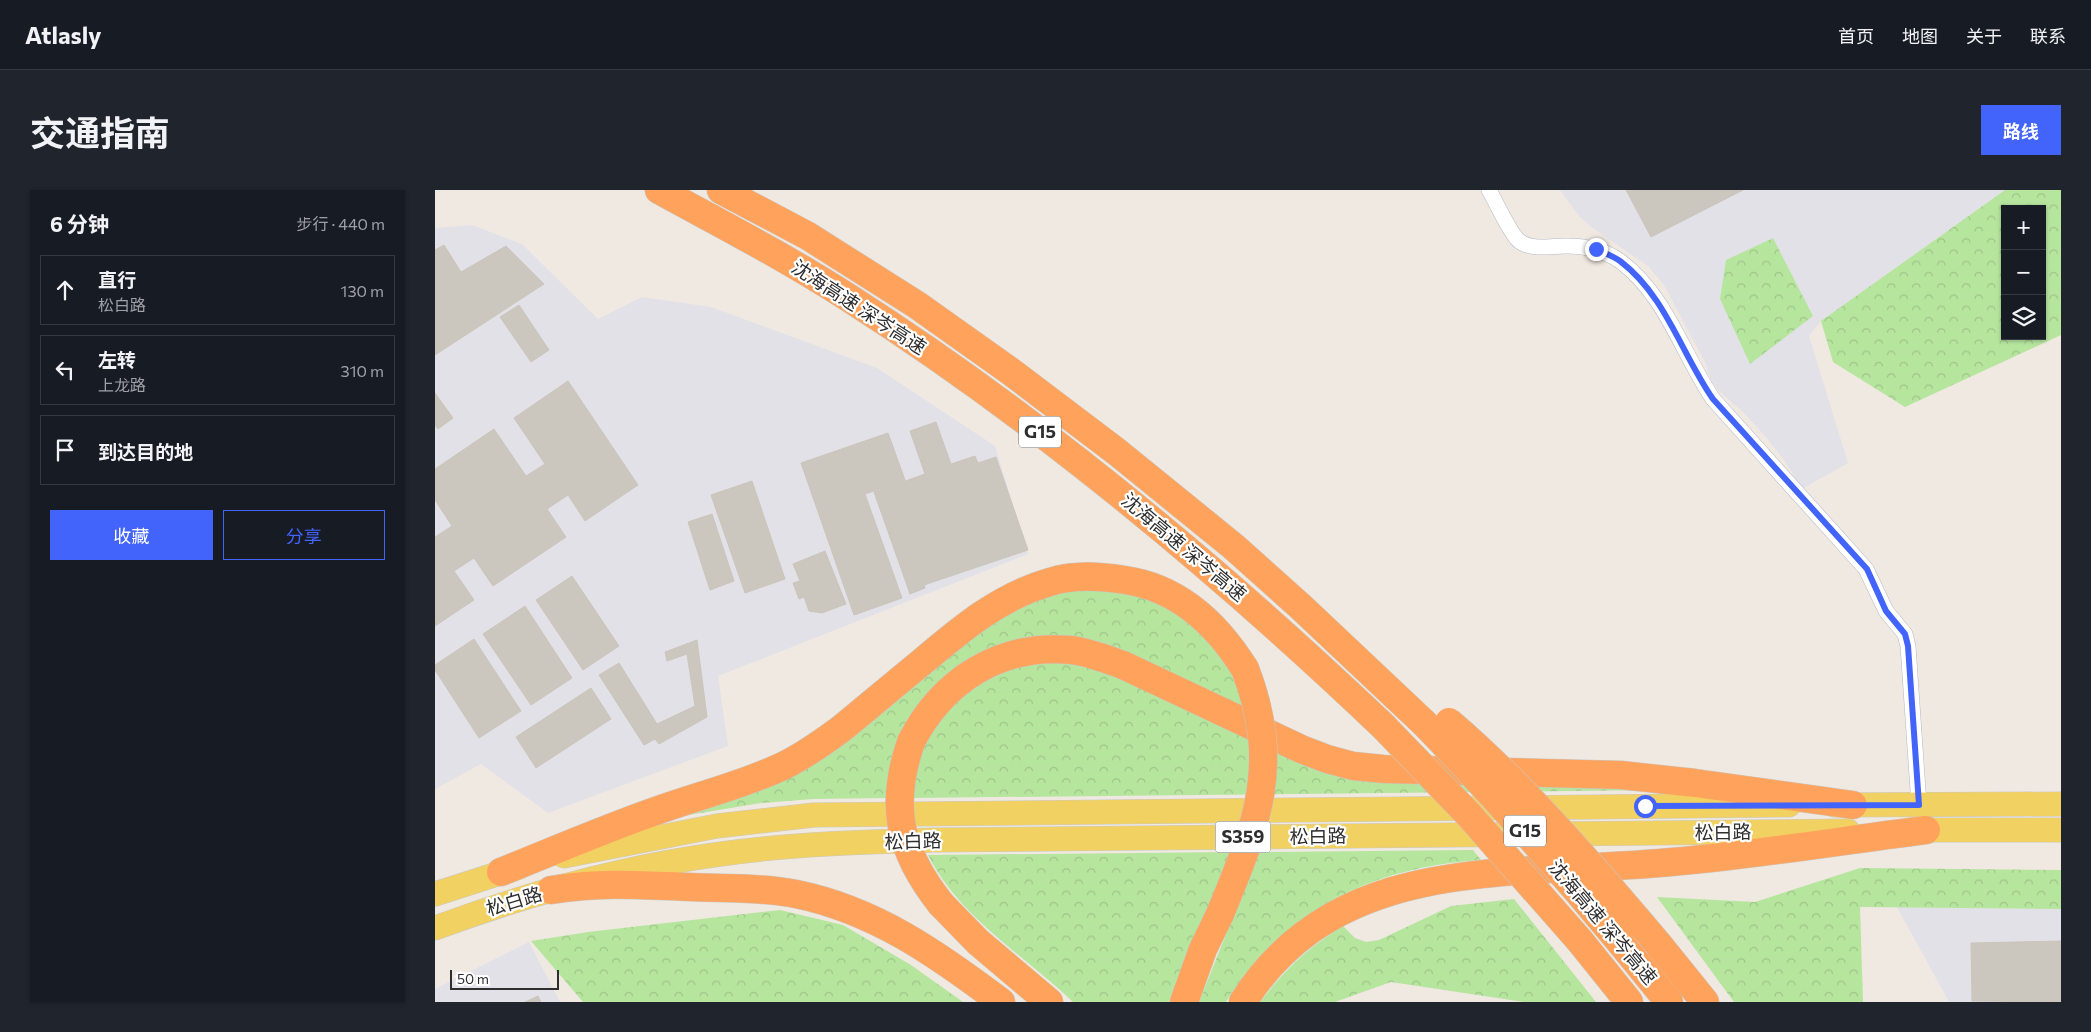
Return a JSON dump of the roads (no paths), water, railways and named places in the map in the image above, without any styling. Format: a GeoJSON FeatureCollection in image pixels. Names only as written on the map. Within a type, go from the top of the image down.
{"type":"FeatureCollection","features":[{"type":"Feature","properties":{"kind":"highway","name":"沈海高速 深岑高速"},"geometry":{"type":"LineString","coordinates":[[659,190],[795,264],[971,380],[1109,484],[1213,570],[1303,650],[1383,726],[1469,815],[1580,941],[1629,1002]]}},
{"type":"Feature","properties":{"kind":"highway","name":"沈海高速 深岑高速"},"geometry":{"type":"LineString","coordinates":[[721,190],[809,236],[862,269],[1009,371],[1168,493],[1301,606],[1388,672],[1437,722],[1493,795],[1567,877],[1669,1002]]}},
{"type":"Feature","properties":{"kind":"highway"},"geometry":{"type":"LineString","coordinates":[[501,872],[645,814],[727,788],[783,766],[834,734],[969,624],[995,606],[1022,592],[1051,581],[1082,576],[1144,583],[1193,609],[1213,626],[1231,646],[1245,669],[1256,696],[1262,725],[1264,753],[1263,782],[1247,847],[1220,914],[1203,949],[1184,1002]]}},
{"type":"Feature","properties":{"kind":"highway"},"geometry":{"type":"LineString","coordinates":[[1049,1002],[978,942],[941,904],[925,884],[914,866],[902,827],[899,804],[902,766],[919,724],[934,704],[957,682],[983,666],[1012,655],[1042,650],[1070,650],[1093,655],[1123,665],[1301,749],[1353,766],[1383,769],[1639,776],[1853,805]]}},
{"type":"Feature","properties":{"kind":"highway"},"geometry":{"type":"LineString","coordinates":[[1437,722],[1483,751],[1545,814],[1659,945],[1705,1002]]}},
{"type":"Feature","properties":{"kind":"highway"},"geometry":{"type":"LineString","coordinates":[[1243,1002],[1272,964],[1307,932],[1334,915],[1366,900],[1394,890],[1429,881],[1465,875],[1660,863],[1922,817]]}},
{"type":"Feature","properties":{"kind":"highway"},"geometry":{"type":"LineString","coordinates":[[551,890],[586,885],[621,884],[749,889],[794,893],[831,902],[864,914],[898,932],[947,963],[1001,1002]]}},
{"type":"Feature","properties":{"kind":"main road","name":"松白路"},"geometry":{"type":"LineString","coordinates":[[435,928],[551,890],[659,864],[721,854],[793,846],[943,840],[1922,817],[2061,804]]}},
{"type":"Feature","properties":{"kind":"main road","name":"松白路"},"geometry":{"type":"LineString","coordinates":[[435,894],[501,872],[562,856],[666,834],[763,820],[814,816],[1853,805],[1922,817],[2061,830]]}},
{"type":"Feature","properties":{"kind":"street"},"geometry":{"type":"LineString","coordinates":[[1489,190],[1517,239],[1527,246],[1571,246],[1596,249],[1619,260],[1644,282],[1662,308],[1699,378],[1713,399],[1867,569],[1886,611],[1905,634],[1908,646],[1922,817]]}}]}
